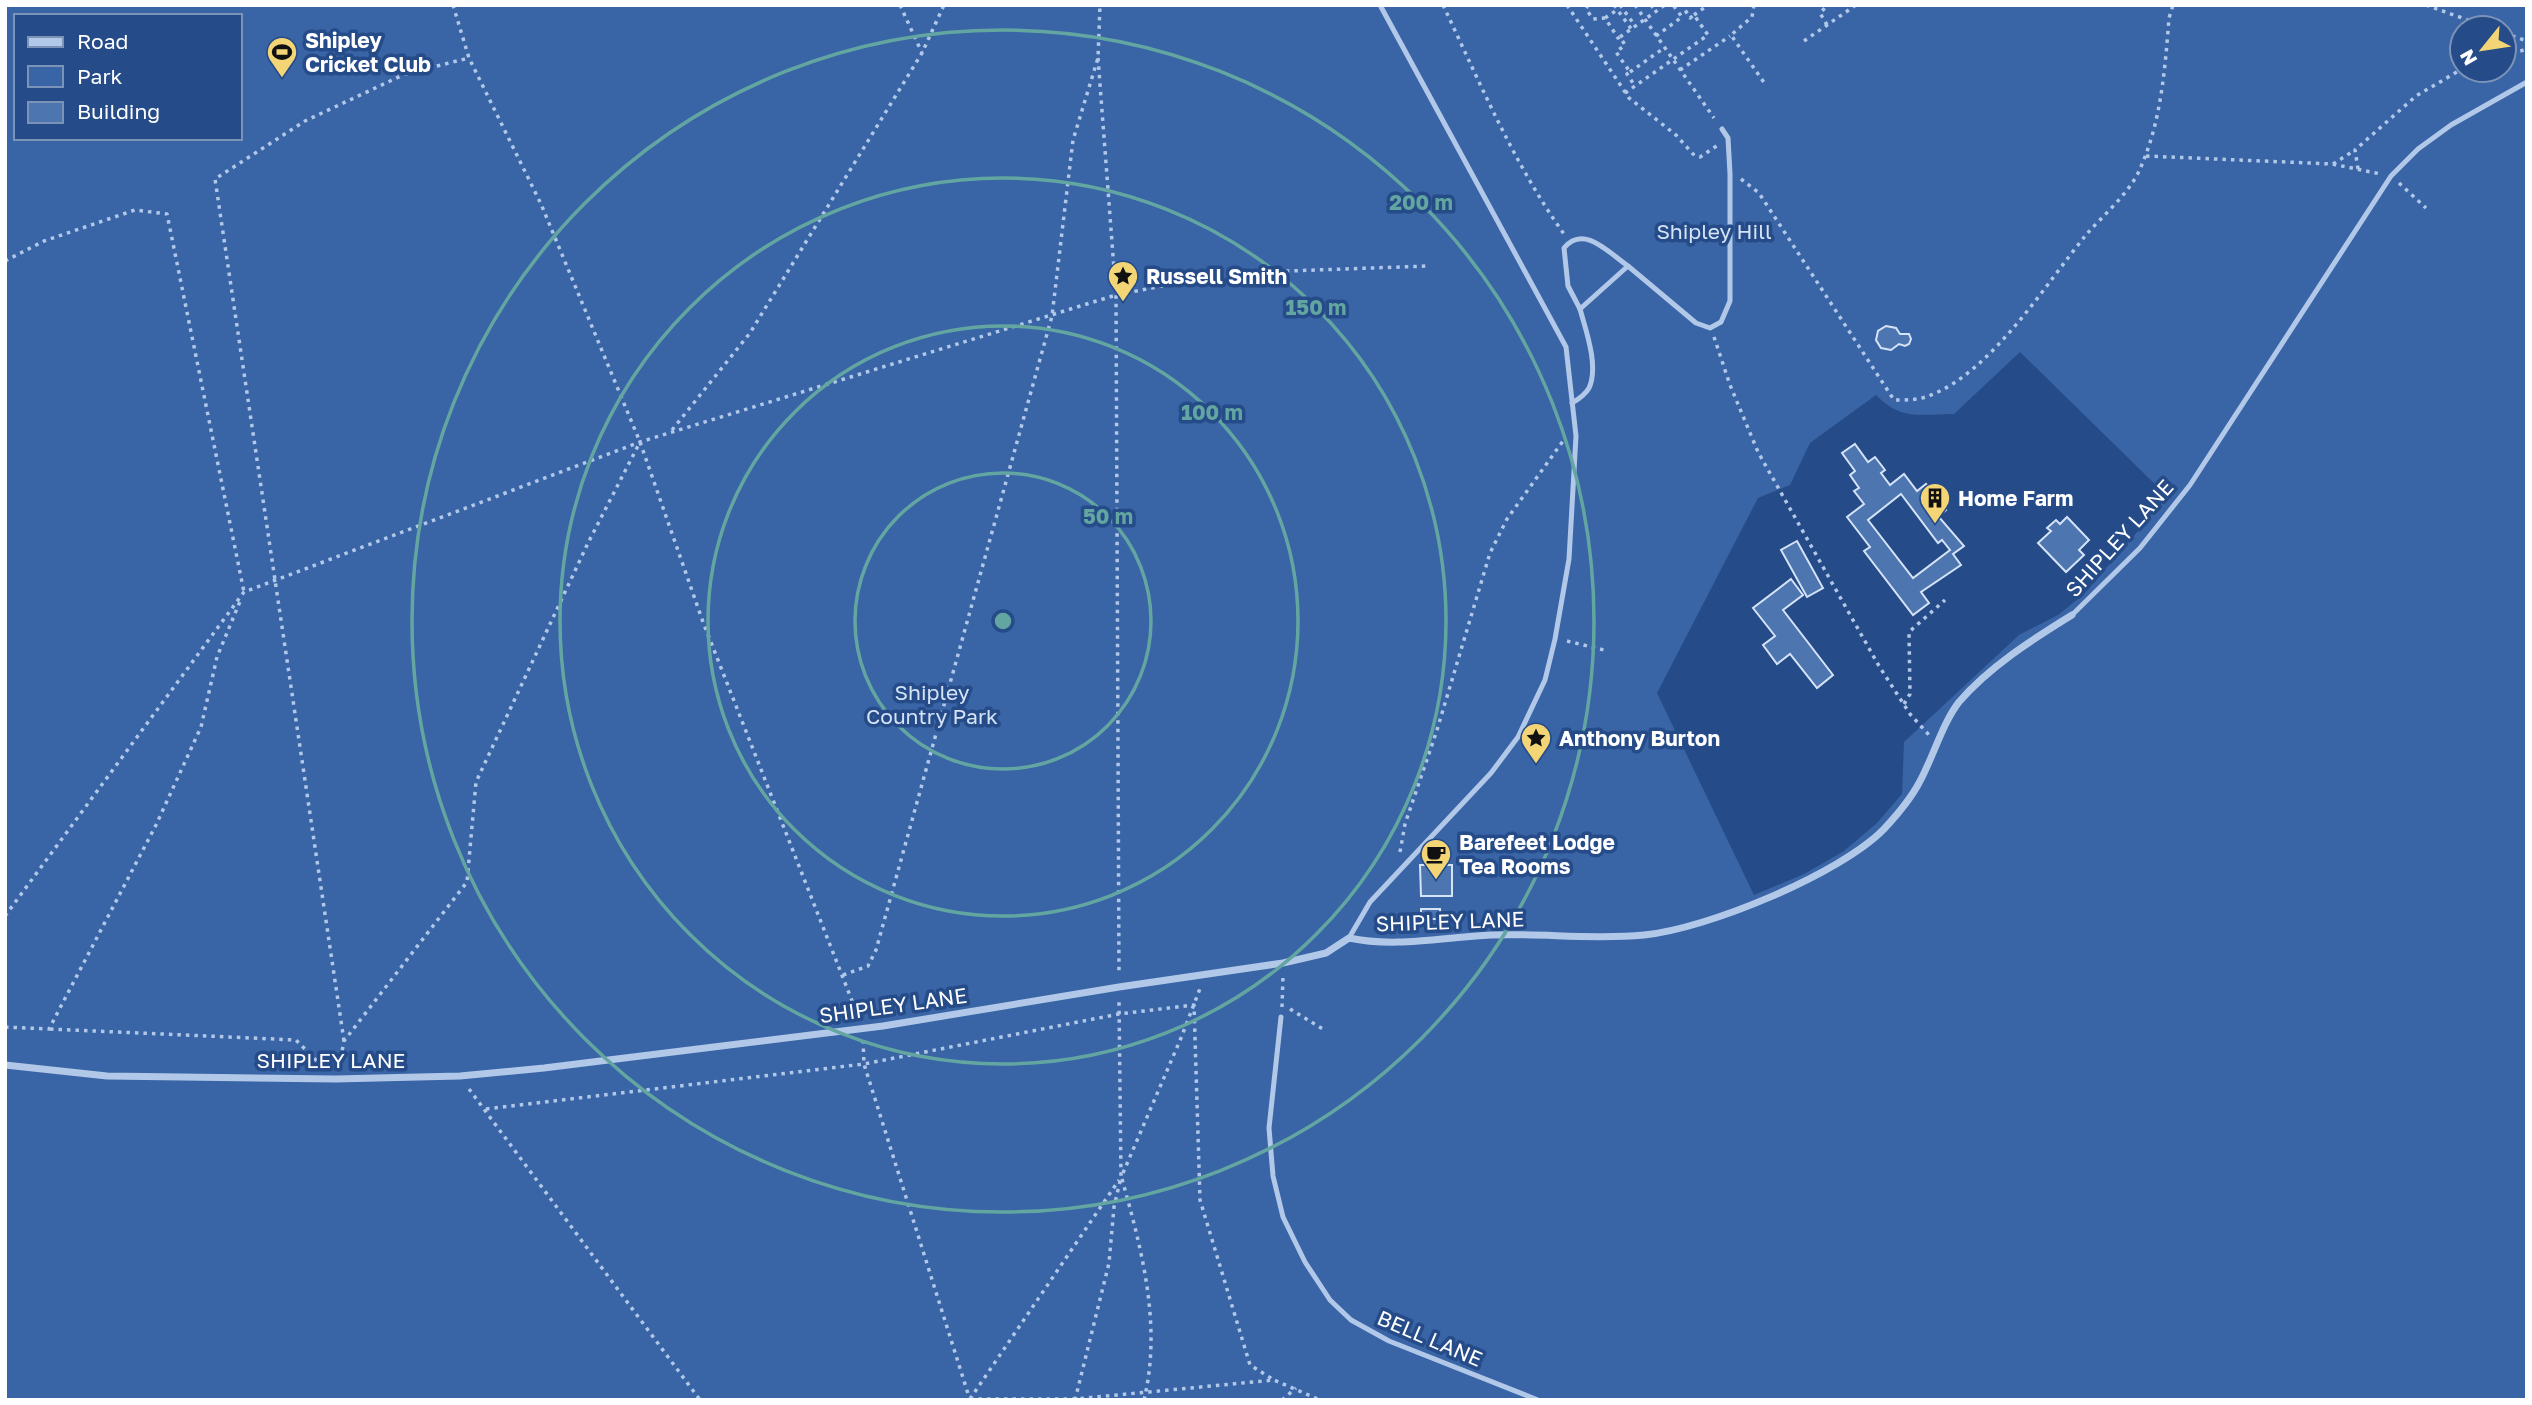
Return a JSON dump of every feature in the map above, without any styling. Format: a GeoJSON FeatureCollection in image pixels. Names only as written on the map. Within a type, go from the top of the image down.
{"type":"FeatureCollection","features":[{"type":"Feature","properties":{"kind":"street","name":"SHIPLEY LANE"},"geometry":{"type":"LineString","coordinates":[[5,1065],[107,1076],[336,1079],[460,1076],[863,1028],[1283,963],[1326,953],[1349,938],[1371,943],[1394,943],[1519,934],[1603,938],[1648,934],[1690,925],[1769,897],[1846,859],[1882,831],[1919,784],[1958,703],[2016,650],[2072,615]]}},
{"type":"Feature","properties":{"kind":"lane"},"geometry":{"type":"LineString","coordinates":[[1349,938],[1370,902],[1492,773],[1518,737],[1545,680],[1569,559],[1574,425],[1566,347],[1408,61],[1380,5]]}},
{"type":"Feature","properties":{"kind":"lane","name":"SHIPLEY LANE"},"geometry":{"type":"LineString","coordinates":[[2072,615],[2140,548],[2190,485],[2391,176],[2418,149],[2451,125],[2527,82]]}},
{"type":"Feature","properties":{"kind":"lane"},"geometry":{"type":"LineString","coordinates":[[1572,403],[1584,395],[1590,385],[1592,352],[1580,309],[1568,286],[1564,248],[1576,238],[1590,239],[1628,266],[1696,323],[1710,328],[1721,322],[1730,301],[1730,174],[1728,138],[1722,130]]}},
{"type":"Feature","properties":{"kind":"lane"},"geometry":{"type":"LineString","coordinates":[[1580,309],[1628,266]]}},
{"type":"Feature","properties":{"kind":"lane","name":"BELL LANE"},"geometry":{"type":"LineString","coordinates":[[1281,1017],[1269,1128],[1273,1176],[1283,1217],[1305,1262],[1330,1300],[1350,1320],[1389,1341],[1538,1400]]}},
{"type":"Feature","properties":{"kind":"path"},"geometry":{"type":"LineString","coordinates":[[453,5],[469,58],[541,204],[640,442],[703,622],[863,1028],[864,1064],[970,1400]]}},
{"type":"Feature","properties":{"kind":"path"},"geometry":{"type":"LineString","coordinates":[[900,5],[922,53]]}},
{"type":"Feature","properties":{"kind":"path"},"geometry":{"type":"LineString","coordinates":[[670,432],[750,333],[922,53],[944,5]]}},
{"type":"Feature","properties":{"kind":"path"},"geometry":{"type":"LineString","coordinates":[[1100,5],[1097,58],[1116,295],[1121,1177],[1140,1242],[1153,1326],[1144,1400]]}},
{"type":"Feature","properties":{"kind":"path"},"geometry":{"type":"LineString","coordinates":[[1443,5],[1488,102],[1537,196],[1570,242]]}},
{"type":"Feature","properties":{"kind":"path"},"geometry":{"type":"LineString","coordinates":[[1567,5],[1629,98],[1676,135],[1693,154],[1700,157],[1728,138]]}},
{"type":"Feature","properties":{"kind":"path"},"geometry":{"type":"LineString","coordinates":[[1588,5],[1586,9],[1593,19],[1605,18],[1619,8]]}},
{"type":"Feature","properties":{"kind":"path"},"geometry":{"type":"LineString","coordinates":[[1614,5],[1634,28]]}},
{"type":"Feature","properties":{"kind":"path"},"geometry":{"type":"LineString","coordinates":[[1635,5],[1714,118]]}},
{"type":"Feature","properties":{"kind":"path"},"geometry":{"type":"LineString","coordinates":[[1651,5],[1656,12]]}},
{"type":"Feature","properties":{"kind":"path"},"geometry":{"type":"LineString","coordinates":[[1620,37],[1665,5]]}},
{"type":"Feature","properties":{"kind":"path"},"geometry":{"type":"LineString","coordinates":[[1656,36],[1682,17],[1673,5]]}},
{"type":"Feature","properties":{"kind":"path"},"geometry":{"type":"LineString","coordinates":[[1682,5],[1690,18],[1708,5]]}},
{"type":"Feature","properties":{"kind":"path"},"geometry":{"type":"LineString","coordinates":[[1680,69],[1752,18],[1754,5]]}},
{"type":"Feature","properties":{"kind":"path"},"geometry":{"type":"LineString","coordinates":[[1827,25],[1820,13],[1828,5]]}},
{"type":"Feature","properties":{"kind":"path"},"geometry":{"type":"LineString","coordinates":[[1730,174],[1759,192],[1894,400],[1910,400],[1931,395],[1959,378],[1983,358],[2017,323],[2139,173],[2157,120],[2169,18],[2173,5]]}},
{"type":"Feature","properties":{"kind":"path"},"geometry":{"type":"LineString","coordinates":[[2426,5],[2451,14]]}},
{"type":"Feature","properties":{"kind":"path"},"geometry":{"type":"LineString","coordinates":[[1804,41],[1855,6],[1858,12]]}},
{"type":"Feature","properties":{"kind":"path"},"geometry":{"type":"LineString","coordinates":[[1625,93],[1708,35],[1694,15]]}},
{"type":"Feature","properties":{"kind":"path"},"geometry":{"type":"LineString","coordinates":[[1605,18],[1625,45],[1616,52],[1636,86]]}},
{"type":"Feature","properties":{"kind":"path"},"geometry":{"type":"LineString","coordinates":[[1731,35],[1765,84]]}},
{"type":"Feature","properties":{"kind":"path"},"geometry":{"type":"LineString","coordinates":[[1630,72],[1664,48]]}},
{"type":"Feature","properties":{"kind":"path"},"geometry":{"type":"LineString","coordinates":[[336,1079],[344,1041],[215,179],[305,121],[330,109],[405,74],[469,58]]}},
{"type":"Feature","properties":{"kind":"path"},"geometry":{"type":"LineString","coordinates":[[843,975],[868,966],[876,950],[1052,316],[1073,140],[1097,58]]}},
{"type":"Feature","properties":{"kind":"path"},"geometry":{"type":"LineString","coordinates":[[2332,164],[2355,149],[2416,96],[2448,77]]}},
{"type":"Feature","properties":{"kind":"path"},"geometry":{"type":"LineString","coordinates":[[2355,149],[2358,169]]}},
{"type":"Feature","properties":{"kind":"path"},"geometry":{"type":"LineString","coordinates":[[2146,156],[2332,164],[2391,176],[2426,208]]}},
{"type":"Feature","properties":{"kind":"path"},"geometry":{"type":"LineString","coordinates":[[5,261],[44,241],[135,209],[167,214],[244,592],[217,657],[201,727],[156,825],[49,1029]]}},
{"type":"Feature","properties":{"kind":"path"},"geometry":{"type":"LineString","coordinates":[[5,916],[244,592],[275,578],[640,442],[1116,295],[1259,272],[1428,266]]}},
{"type":"Feature","properties":{"kind":"path"},"geometry":{"type":"LineString","coordinates":[[1710,328],[1758,452],[1879,666],[1910,714],[1937,744]]}},
{"type":"Feature","properties":{"kind":"path"},"geometry":{"type":"LineString","coordinates":[[1395,874],[1405,824],[1437,730],[1490,553],[1507,519],[1574,425]]}},
{"type":"Feature","properties":{"kind":"path"},"geometry":{"type":"LineString","coordinates":[[344,1041],[467,882],[476,782],[588,543],[640,442]]}},
{"type":"Feature","properties":{"kind":"path"},"geometry":{"type":"LineString","coordinates":[[1904,704],[1910,694],[1909,632],[1945,600]]}},
{"type":"Feature","properties":{"kind":"path"},"geometry":{"type":"LineString","coordinates":[[1555,639],[1604,650]]}},
{"type":"Feature","properties":{"kind":"path"},"geometry":{"type":"LineString","coordinates":[[1281,1017],[1283,963]]}},
{"type":"Feature","properties":{"kind":"path"},"geometry":{"type":"LineString","coordinates":[[1075,1399],[1109,1263],[1114,1207],[1121,1177],[1205,975]]}},
{"type":"Feature","properties":{"kind":"path"},"geometry":{"type":"LineString","coordinates":[[486,1110],[864,1064],[1119,1014],[1194,1004]]}},
{"type":"Feature","properties":{"kind":"path"},"geometry":{"type":"LineString","coordinates":[[1194,1004],[1200,1200],[1250,1365],[1274,1380],[1320,1400]]}},
{"type":"Feature","properties":{"kind":"path"},"geometry":{"type":"LineString","coordinates":[[1282,1004],[1326,1031]]}},
{"type":"Feature","properties":{"kind":"path"},"geometry":{"type":"LineString","coordinates":[[5,1027],[296,1040],[336,1079]]}},
{"type":"Feature","properties":{"kind":"path"},"geometry":{"type":"LineString","coordinates":[[460,1076],[700,1400]]}},
{"type":"Feature","properties":{"kind":"path"},"geometry":{"type":"LineString","coordinates":[[970,1400],[1121,1177]]}},
{"type":"Feature","properties":{"kind":"path"},"geometry":{"type":"LineString","coordinates":[[970,1400],[1075,1399],[1274,1380]]}},
{"type":"Feature","properties":{"kind":"path"},"geometry":{"type":"LineString","coordinates":[[1282,1400],[1296,1388]]}},
{"type":"Feature","properties":{"kind":"green space","name":"Shipley Country Park"},"geometry":{"type":"Polygon","coordinates":[[[5,5],[2527,5],[2527,1400],[5,1400],[5,5]],[[2020,352],[1954,414],[1921,415],[1903,412],[1894,409],[1876,395],[1810,443],[1790,485],[1758,498],[1657,693],[1754,895],[1804,874],[1844,851],[1877,823],[1902,794],[1904,742],[2019,635],[2058,615],[2084,594],[2166,495],[2020,352]]]}},
{"type":"Feature","properties":{"kind":"building"},"geometry":{"type":"Polygon","coordinates":[[[1886,326],[1896,328],[1900,334],[1909,334],[1909,344],[1899,344],[1891,350],[1881,348],[1876,340],[1878,331],[1886,326]]]}},
{"type":"Feature","properties":{"kind":"building","name":"Home Farm"},"geometry":{"type":"Polygon","coordinates":[[[1855,444],[1868,462],[1875,457],[1885,470],[1881,473],[1890,485],[1904,474],[1917,491],[1926,484],[1946,510],[1938,516],[1964,546],[1953,554],[1961,565],[1921,592],[1929,603],[1913,615],[1864,551],[1870,547],[1847,517],[1864,504],[1854,491],[1859,488],[1850,475],[1855,471],[1842,453],[1855,444]],[[1901,494],[1868,520],[1913,578],[1950,550],[1942,540],[1938,543],[1901,494]]]}},
{"type":"Feature","properties":{"kind":"building"},"geometry":{"type":"Polygon","coordinates":[[[2067,517],[2089,540],[2079,550],[2084,555],[2066,572],[2038,543],[2051,531],[2047,528],[2056,520],[2060,524],[2067,517]]]}},
{"type":"Feature","properties":{"kind":"building"},"geometry":{"type":"Polygon","coordinates":[[[1797,541],[1823,588],[1807,597],[1781,550],[1797,541]]]}},
{"type":"Feature","properties":{"kind":"building"},"geometry":{"type":"Polygon","coordinates":[[[1791,579],[1803,595],[1783,610],[1833,675],[1817,688],[1790,654],[1777,664],[1763,645],[1775,636],[1753,608],[1791,579]]]}},
{"type":"Feature","properties":{"kind":"building","name":"Barefeet Lodge Tea Rooms"},"geometry":{"type":"Polygon","coordinates":[[[1420,865],[1452,865],[1452,896],[1421,896],[1420,865]]]}},
{"type":"Feature","properties":{"kind":"building"},"geometry":{"type":"Polygon","coordinates":[[[1421,909],[1440,909],[1440,919],[1421,919],[1421,909]]]}},
{"type":"Feature","properties":{"kind":"place","name":"Shipley Cricket Club"},"geometry":{"type":"Point","coordinates":[282,79]}},
{"type":"Feature","properties":{"kind":"place","name":"Russell Smith"},"geometry":{"type":"Point","coordinates":[1123,303]}},
{"type":"Feature","properties":{"kind":"place","name":"Home Farm"},"geometry":{"type":"Point","coordinates":[1935,525]}},
{"type":"Feature","properties":{"kind":"place","name":"Anthony Burton"},"geometry":{"type":"Point","coordinates":[1536,765]}},
{"type":"Feature","properties":{"kind":"place","name":"Barefeet Lodge Tea Rooms"},"geometry":{"type":"Point","coordinates":[1436,881]}},
{"type":"Feature","properties":{"kind":"park label","name":"Shipley Hill"},"geometry":{"type":"Point","coordinates":[1714,231]}}]}
